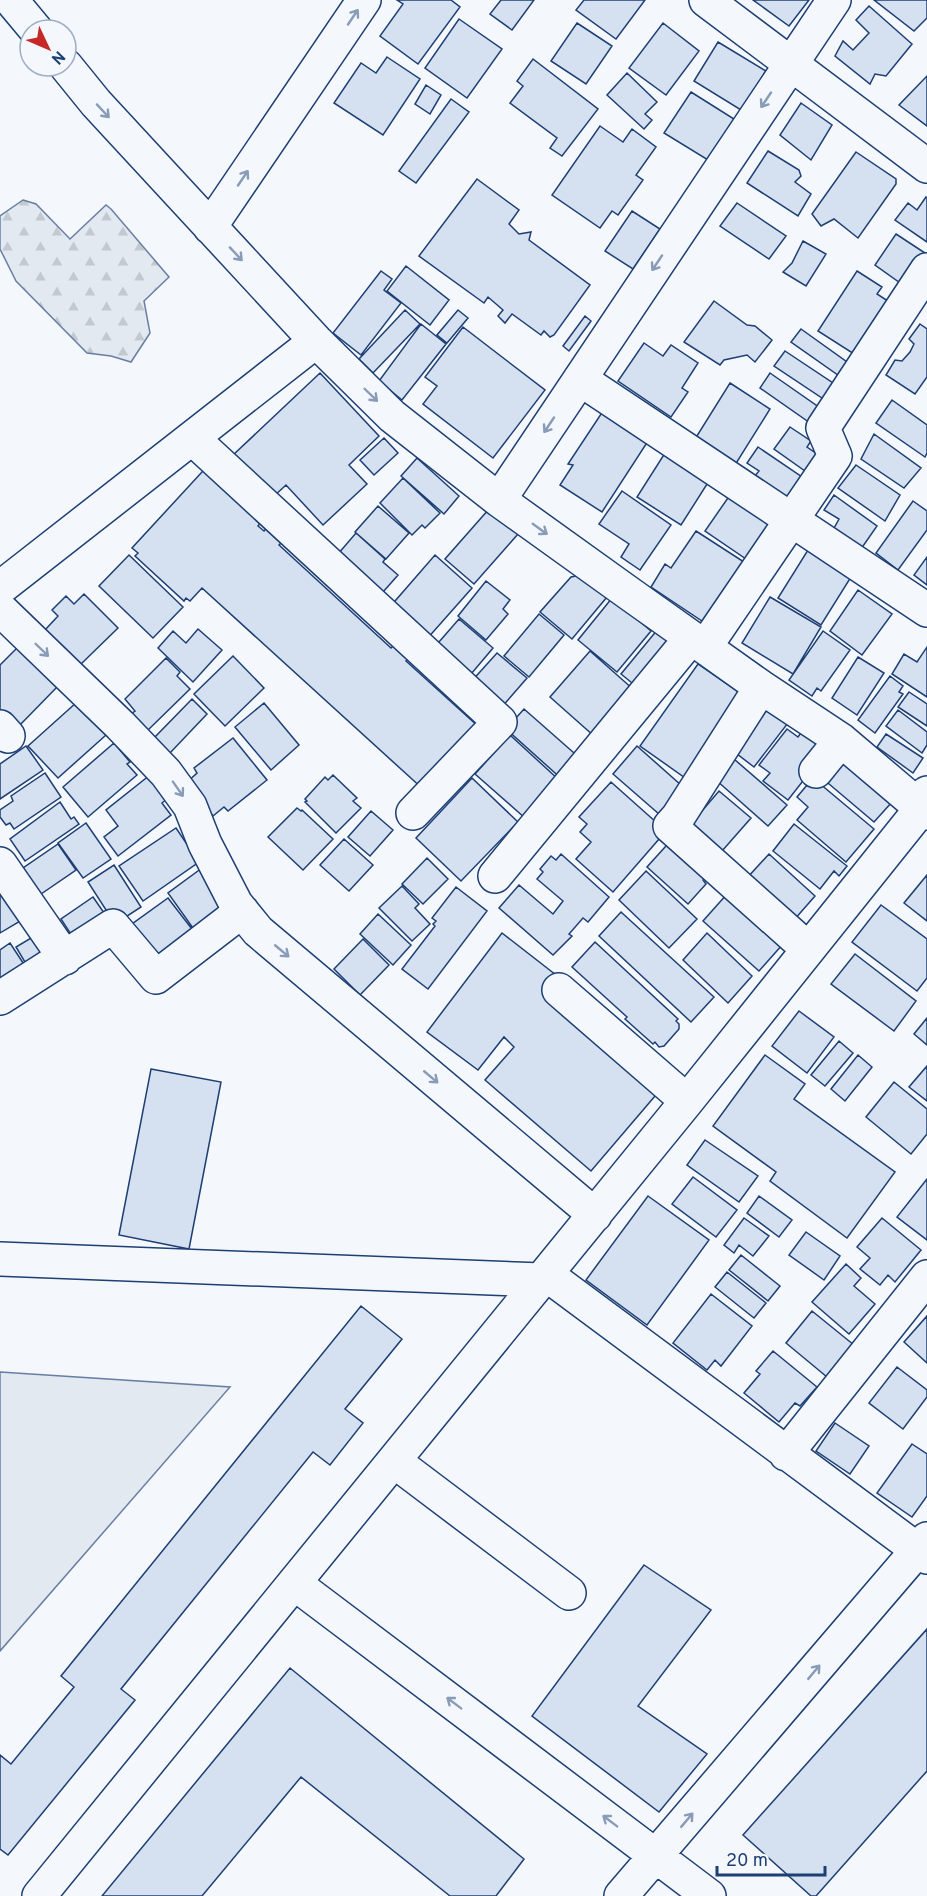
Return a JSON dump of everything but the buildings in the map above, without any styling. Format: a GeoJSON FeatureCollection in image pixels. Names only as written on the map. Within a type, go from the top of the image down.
{"type":"FeatureCollection","features":[{"type":"Feature","properties":{"kind":"street"},"geometry":{"type":"LineString","coordinates":[[11,0],[26,18]]}},
{"type":"Feature","properties":{"kind":"street"},"geometry":{"type":"LineString","coordinates":[[210,227],[364,0]]}},
{"type":"Feature","properties":{"kind":"street"},"geometry":{"type":"LineString","coordinates":[[706,0],[927,166]]}},
{"type":"Feature","properties":{"kind":"street"},"geometry":{"type":"LineString","coordinates":[[499,500],[834,0]]}},
{"type":"Feature","properties":{"kind":"street"},"geometry":{"type":"LineString","coordinates":[[39,1896],[595,1215],[924,804],[841,740],[698,643],[499,500],[392,416],[316,341],[96,103],[76,78]]}},
{"type":"Feature","properties":{"kind":"street"},"geometry":{"type":"LineString","coordinates":[[495,876],[698,643],[792,519],[835,456],[823,428],[927,270]]}},
{"type":"Feature","properties":{"kind":"street"},"geometry":{"type":"LineString","coordinates":[[0,588],[316,341]]}},
{"type":"Feature","properties":{"kind":"street"},"geometry":{"type":"LineString","coordinates":[[580,379],[927,610]]}},
{"type":"Feature","properties":{"kind":"street"},"geometry":{"type":"LineString","coordinates":[[192,438],[500,722],[413,813]]}},
{"type":"Feature","properties":{"kind":"street"},"geometry":{"type":"LineString","coordinates":[[0,609],[120,725],[166,773],[190,806],[205,844],[236,904],[258,931],[595,1215]]}},
{"type":"Feature","properties":{"kind":"street"},"geometry":{"type":"LineString","coordinates":[[761,687],[670,826],[808,949]]}},
{"type":"Feature","properties":{"kind":"street"},"geometry":{"type":"LineString","coordinates":[[816,771],[841,740]]}},
{"type":"Feature","properties":{"kind":"street"},"geometry":{"type":"LineString","coordinates":[[0,864],[65,958]]}},
{"type":"Feature","properties":{"kind":"street"},"geometry":{"type":"LineString","coordinates":[[0,998],[113,926],[156,977],[242,911]]}},
{"type":"Feature","properties":{"kind":"street"},"geometry":{"type":"LineString","coordinates":[[559,990],[687,1101]]}},
{"type":"Feature","properties":{"kind":"street"},"geometry":{"type":"LineString","coordinates":[[0,1259],[544,1277],[786,1454],[924,1549],[621,1896]]}},
{"type":"Feature","properties":{"kind":"street"},"geometry":{"type":"LineString","coordinates":[[786,1454],[927,1277]]}},
{"type":"Feature","properties":{"kind":"street"},"geometry":{"type":"LineString","coordinates":[[394,1461],[569,1593]]}},
{"type":"Feature","properties":{"kind":"street"},"geometry":{"type":"LineString","coordinates":[[294,1583],[709,1896]]}},
{"type":"Feature","properties":{"kind":"green space"},"geometry":{"type":"Polygon","coordinates":[[[23,200],[36,204],[70,239],[106,205],[169,277],[144,301],[150,333],[131,362],[111,356],[87,353],[16,281],[0,249],[0,216],[23,200]]]}},
{"type":"Feature","properties":{"kind":"green space"},"geometry":{"type":"Polygon","coordinates":[[[0,1372],[230,1387],[0,1651],[0,1372]]]}}]}
